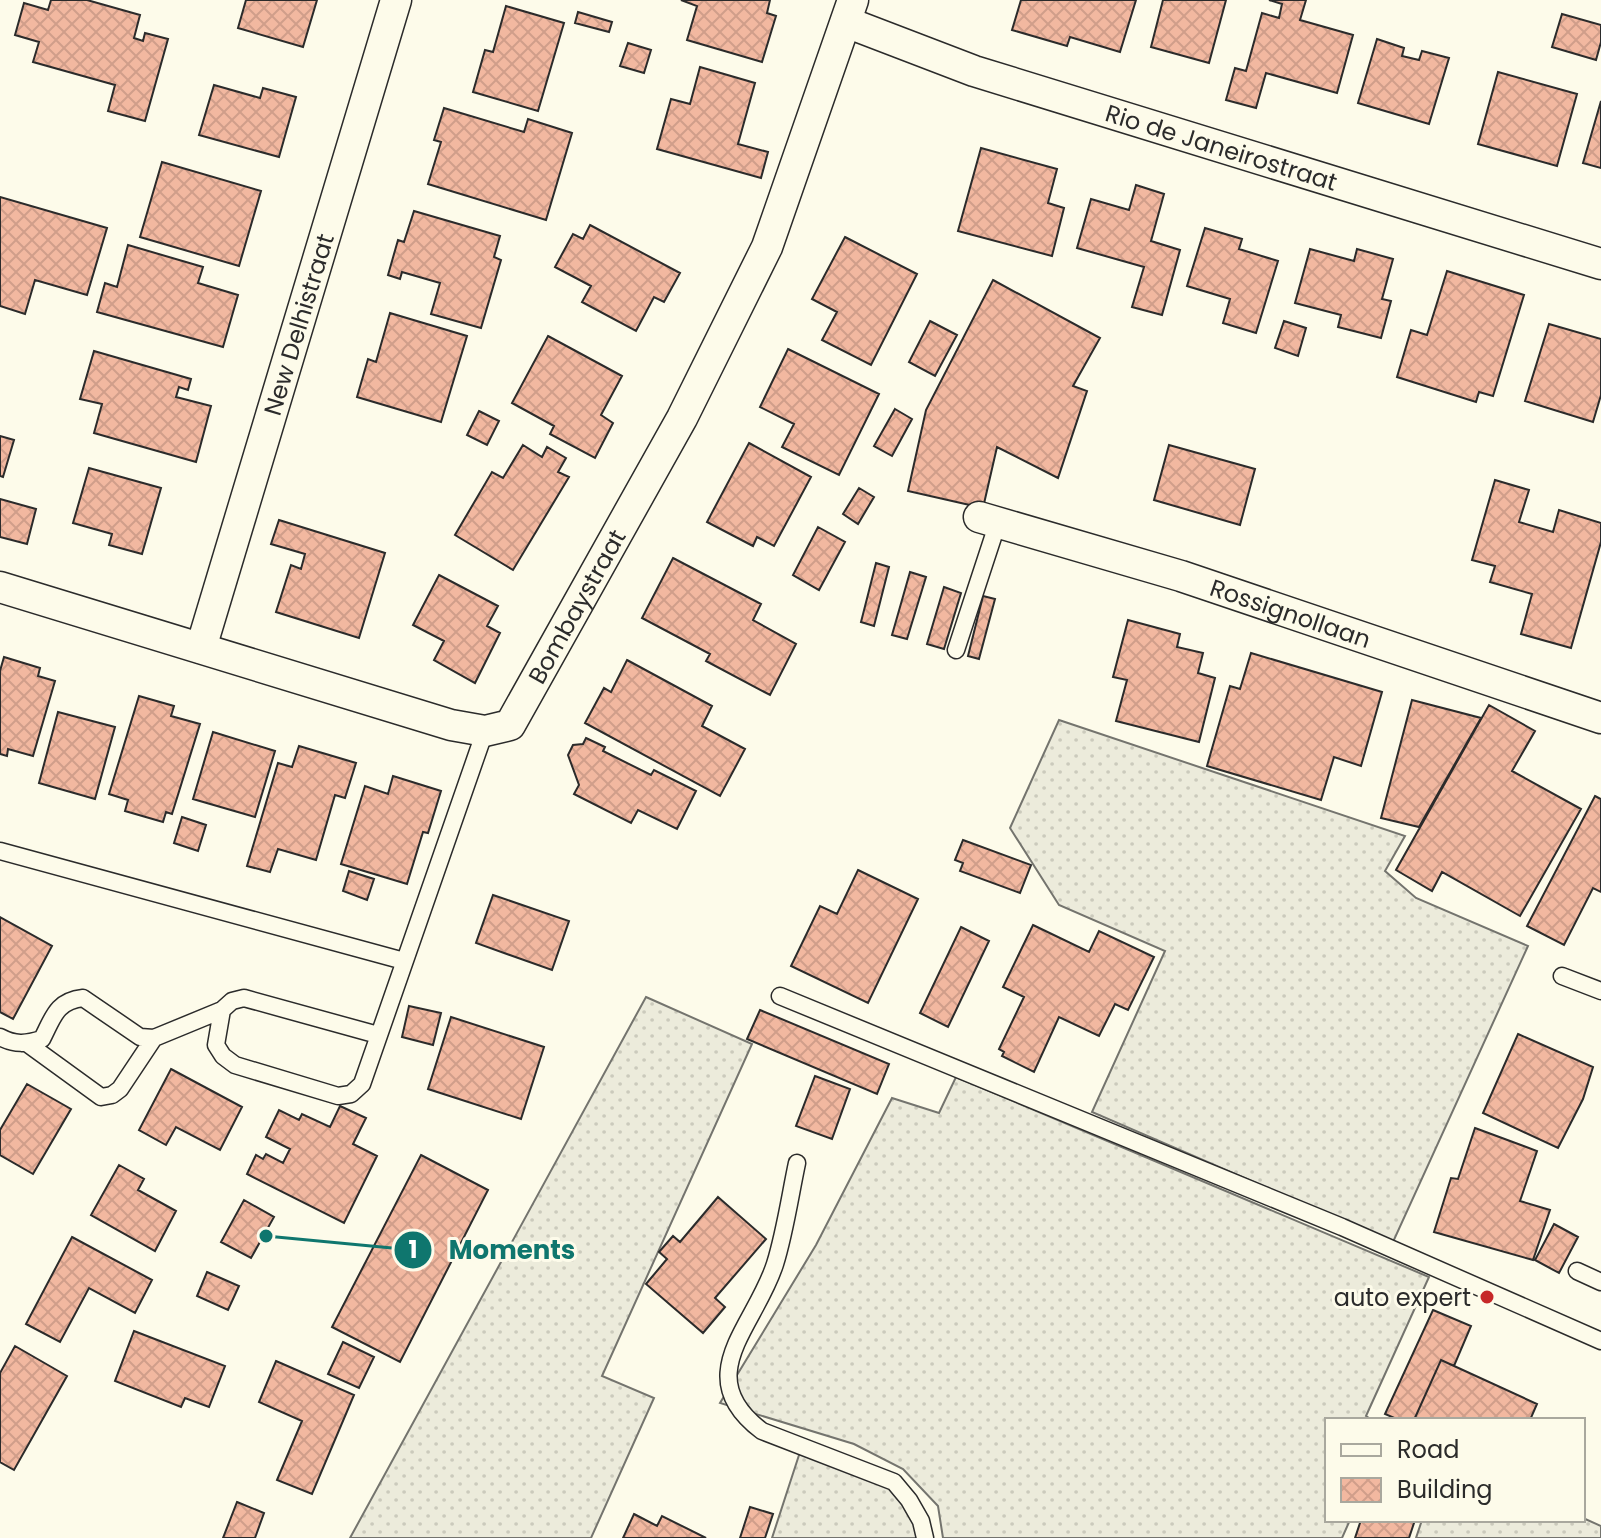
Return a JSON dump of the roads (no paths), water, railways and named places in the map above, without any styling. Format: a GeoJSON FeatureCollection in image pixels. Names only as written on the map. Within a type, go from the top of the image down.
{"type":"FeatureCollection","features":[{"type":"Feature","properties":{"kind":"street","name":"New Delhistraat"},"geometry":{"type":"LineString","coordinates":[[201,648],[396,0]]}},
{"type":"Feature","properties":{"kind":"street","name":"Rio de Janeirostraat"},"geometry":{"type":"LineString","coordinates":[[850,11],[974,71],[1601,264]]}},
{"type":"Feature","properties":{"kind":"street","name":"Bombaystraat"},"geometry":{"type":"LineString","coordinates":[[485,731],[510,725],[682,418],[767,247],[850,11]]}},
{"type":"Feature","properties":{"kind":"street","name":"Rossignollaan"},"geometry":{"type":"LineString","coordinates":[[988,520],[1181,576],[1601,718]]}},
{"type":"Feature","properties":{"kind":"street"},"geometry":{"type":"LineString","coordinates":[[0,587],[451,725],[485,731]]}},
{"type":"Feature","properties":{"kind":"lane"},"geometry":{"type":"LineString","coordinates":[[956,650],[988,520]]}},
{"type":"Feature","properties":{"kind":"lane"},"geometry":{"type":"LineString","coordinates":[[222,1010],[216,1045],[223,1056],[235,1065],[338,1096],[351,1094],[362,1084],[485,731]]}},
{"type":"Feature","properties":{"kind":"lane"},"geometry":{"type":"LineString","coordinates":[[0,851],[404,961]]}},
{"type":"Feature","properties":{"kind":"lane"},"geometry":{"type":"LineString","coordinates":[[1562,976],[1601,991]]}},
{"type":"Feature","properties":{"kind":"lane"},"geometry":{"type":"LineString","coordinates":[[780,996],[1342,1227],[1601,1341]]}},
{"type":"Feature","properties":{"kind":"lane"},"geometry":{"type":"LineString","coordinates":[[0,1037],[11,1043],[28,1044],[42,1039],[58,1008],[69,999],[83,998],[140,1037],[154,1038],[244,998],[378,1035]]}},
{"type":"Feature","properties":{"kind":"lane"},"geometry":{"type":"LineString","coordinates":[[28,1044],[101,1097],[112,1095],[120,1089],[154,1038]]}},
{"type":"Feature","properties":{"kind":"lane"},"geometry":{"type":"LineString","coordinates":[[797,1163],[774,1266],[733,1353],[727,1374],[730,1397],[744,1417],[762,1431],[894,1482],[915,1511],[925,1538]]}},
{"type":"Feature","properties":{"kind":"lane"},"geometry":{"type":"LineString","coordinates":[[1577,1271],[1601,1282]]}},
{"type":"Feature","properties":{"kind":"place","name":"Moments"},"geometry":{"type":"Point","coordinates":[266,1236]}},
{"type":"Feature","properties":{"kind":"place","name":"auto expert"},"geometry":{"type":"Point","coordinates":[1487,1297]}}]}
